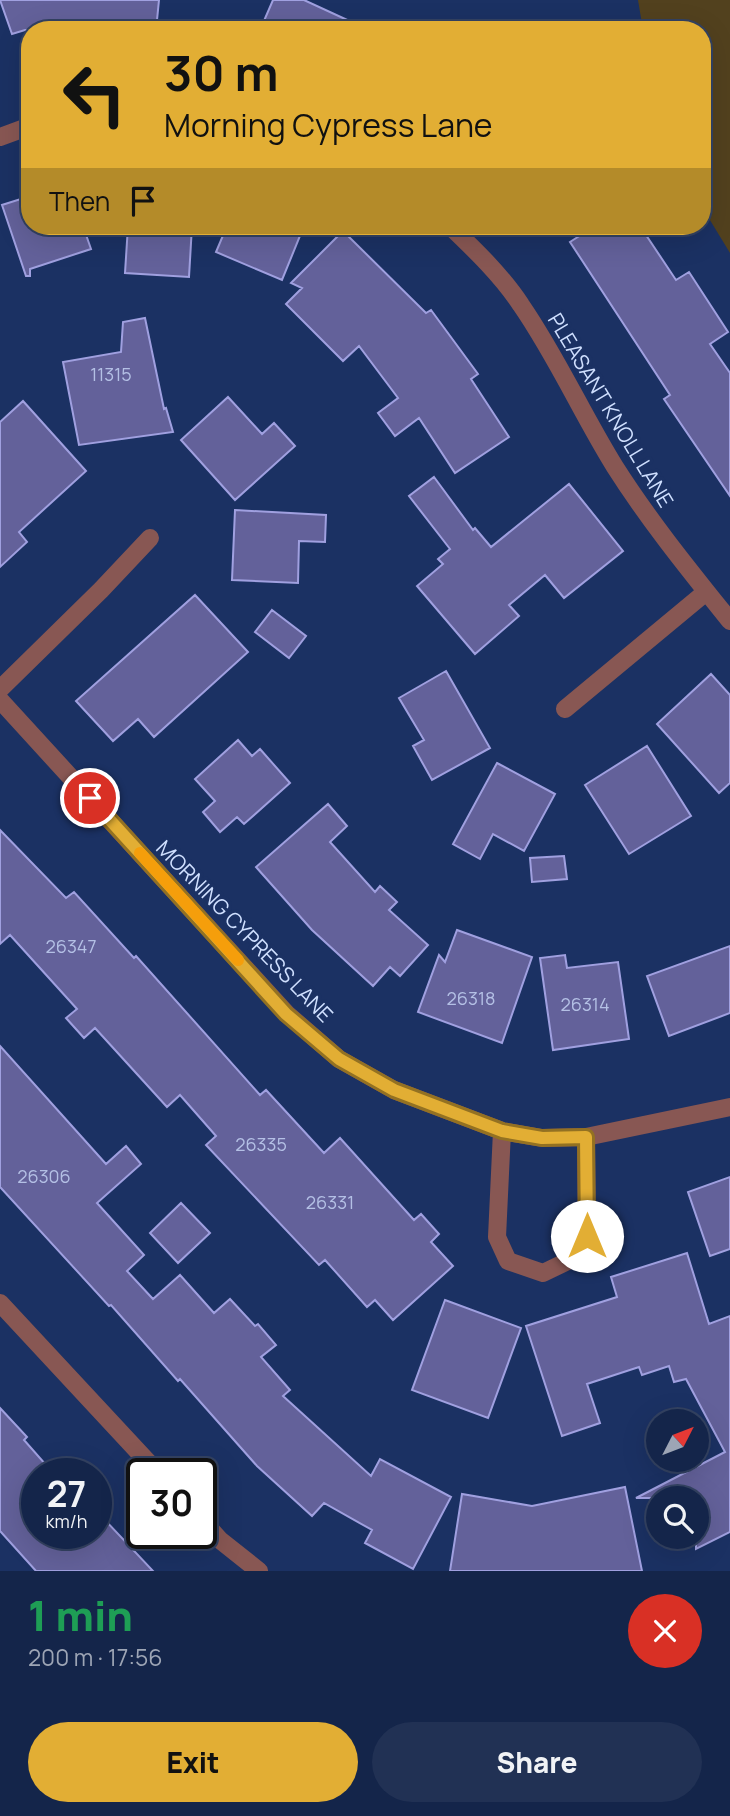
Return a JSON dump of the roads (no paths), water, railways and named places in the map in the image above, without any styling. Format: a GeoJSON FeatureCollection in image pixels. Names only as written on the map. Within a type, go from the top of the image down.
{"type":"FeatureCollection","features":[{"type":"Feature","properties":{"kind":"street"},"geometry":{"type":"LineString","coordinates":[[0,137],[21,129]]}},
{"type":"Feature","properties":{"kind":"street","name":"PLEASANT KNOLL LANE"},"geometry":{"type":"LineString","coordinates":[[459,235],[520,303],[558,363],[614,465],[658,531],[730,621]]}},
{"type":"Feature","properties":{"kind":"street"},"geometry":{"type":"LineString","coordinates":[[0,689],[102,590],[150,538]]}},
{"type":"Feature","properties":{"kind":"street"},"geometry":{"type":"LineString","coordinates":[[565,709],[706,592]]}},
{"type":"Feature","properties":{"kind":"street","name":"MORNING CYPRESS LANE"},"geometry":{"type":"LineString","coordinates":[[0,701],[286,1014],[339,1059],[394,1090],[502,1131],[542,1138],[586,1137],[730,1107]]}},
{"type":"Feature","properties":{"kind":"street"},"geometry":{"type":"LineString","coordinates":[[502,1131],[497,1237],[508,1261],[543,1273],[576,1257],[587,1236],[586,1137]]}},
{"type":"Feature","properties":{"kind":"street"},"geometry":{"type":"LineString","coordinates":[[0,1304],[144,1458]]}},
{"type":"Feature","properties":{"kind":"street"},"geometry":{"type":"LineString","coordinates":[[217,1537],[259,1571]]}}]}
